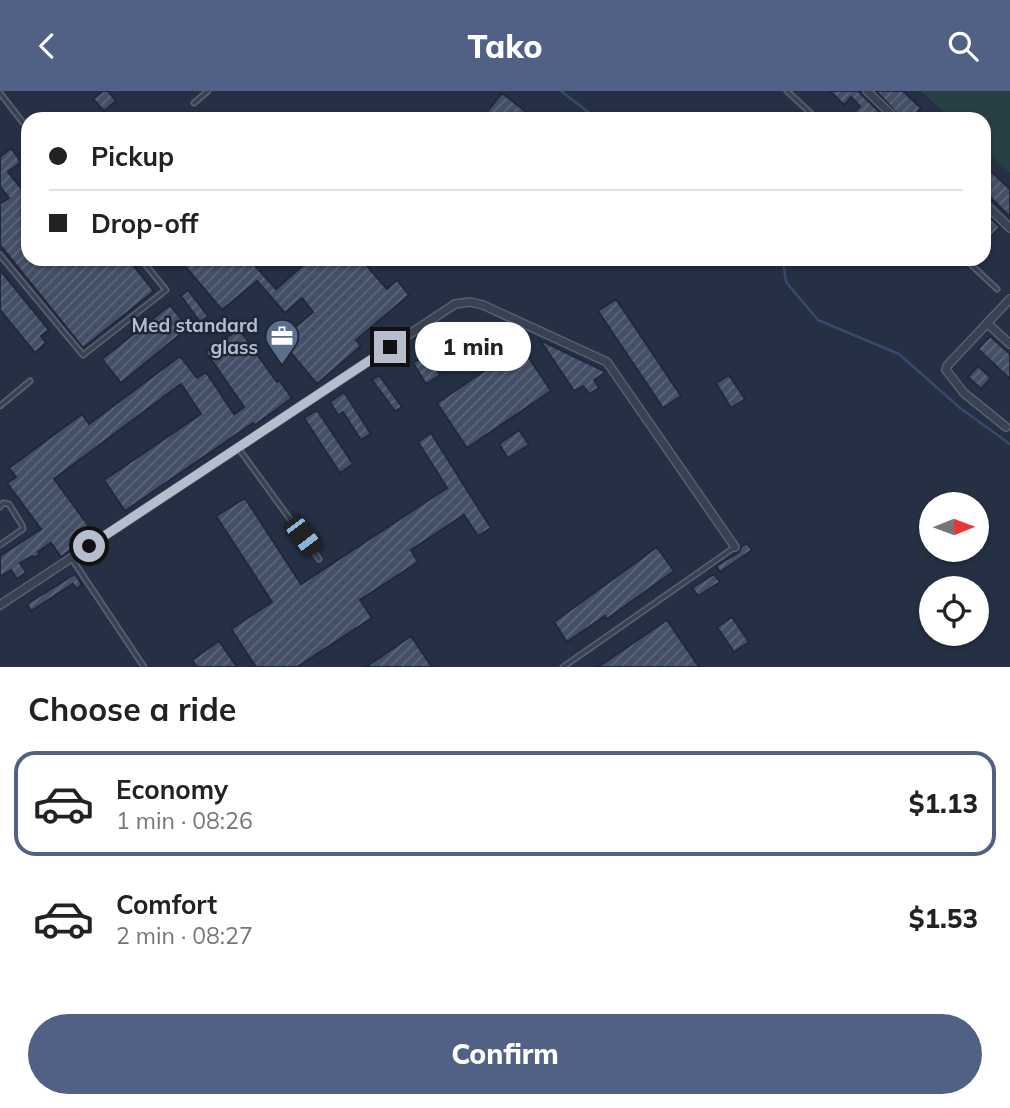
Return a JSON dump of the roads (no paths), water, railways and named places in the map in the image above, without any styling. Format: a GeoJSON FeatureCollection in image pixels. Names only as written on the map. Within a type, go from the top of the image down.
{"type":"FeatureCollection","features":[{"type":"Feature","properties":{"kind":"street"},"geometry":{"type":"LineString","coordinates":[[867,91],[889,112]]}},
{"type":"Feature","properties":{"kind":"street"},"geometry":{"type":"LineString","coordinates":[[991,210],[1010,228]]}},
{"type":"Feature","properties":{"kind":"street"},"geometry":{"type":"LineString","coordinates":[[1006,427],[964,393],[946,370],[1010,299]]}},
{"type":"Feature","properties":{"kind":"street"},"geometry":{"type":"LineString","coordinates":[[0,605],[455,304],[470,302],[607,362],[735,547]]}},
{"type":"Feature","properties":{"kind":"street"},"geometry":{"type":"LineString","coordinates":[[987,323],[1010,344]]}},
{"type":"Feature","properties":{"kind":"lane"},"geometry":{"type":"LineString","coordinates":[[194,103],[208,91]]}},
{"type":"Feature","properties":{"kind":"lane"},"geometry":{"type":"LineString","coordinates":[[787,91],[810,112]]}},
{"type":"Feature","properties":{"kind":"lane"},"geometry":{"type":"LineString","coordinates":[[0,92],[21,120]]}},
{"type":"Feature","properties":{"kind":"lane"},"geometry":{"type":"LineString","coordinates":[[0,254],[83,355],[166,290],[147,266]]}},
{"type":"Feature","properties":{"kind":"lane"},"geometry":{"type":"LineString","coordinates":[[972,266],[997,289]]}},
{"type":"Feature","properties":{"kind":"lane"},"geometry":{"type":"LineString","coordinates":[[0,406],[30,381]]}},
{"type":"Feature","properties":{"kind":"lane"},"geometry":{"type":"LineString","coordinates":[[237,447],[319,559]]}},
{"type":"Feature","properties":{"kind":"lane"},"geometry":{"type":"LineString","coordinates":[[0,507],[3,503],[9,504],[23,525],[23,529],[0,545]]}},
{"type":"Feature","properties":{"kind":"lane"},"geometry":{"type":"LineString","coordinates":[[563,667],[735,547]]}},
{"type":"Feature","properties":{"kind":"lane"},"geometry":{"type":"LineString","coordinates":[[71,557],[144,667]]}},
{"type":"Feature","properties":{"kind":"waterway"},"geometry":{"type":"LineString","coordinates":[[561,91],[588,112]]}},
{"type":"Feature","properties":{"kind":"waterway"},"geometry":{"type":"LineString","coordinates":[[784,266],[786,282],[818,320],[899,354],[960,408],[1010,444]]}},
{"type":"Feature","properties":{"kind":"place","name":"Med standard glass"},"geometry":{"type":"Point","coordinates":[282,366]}}]}
